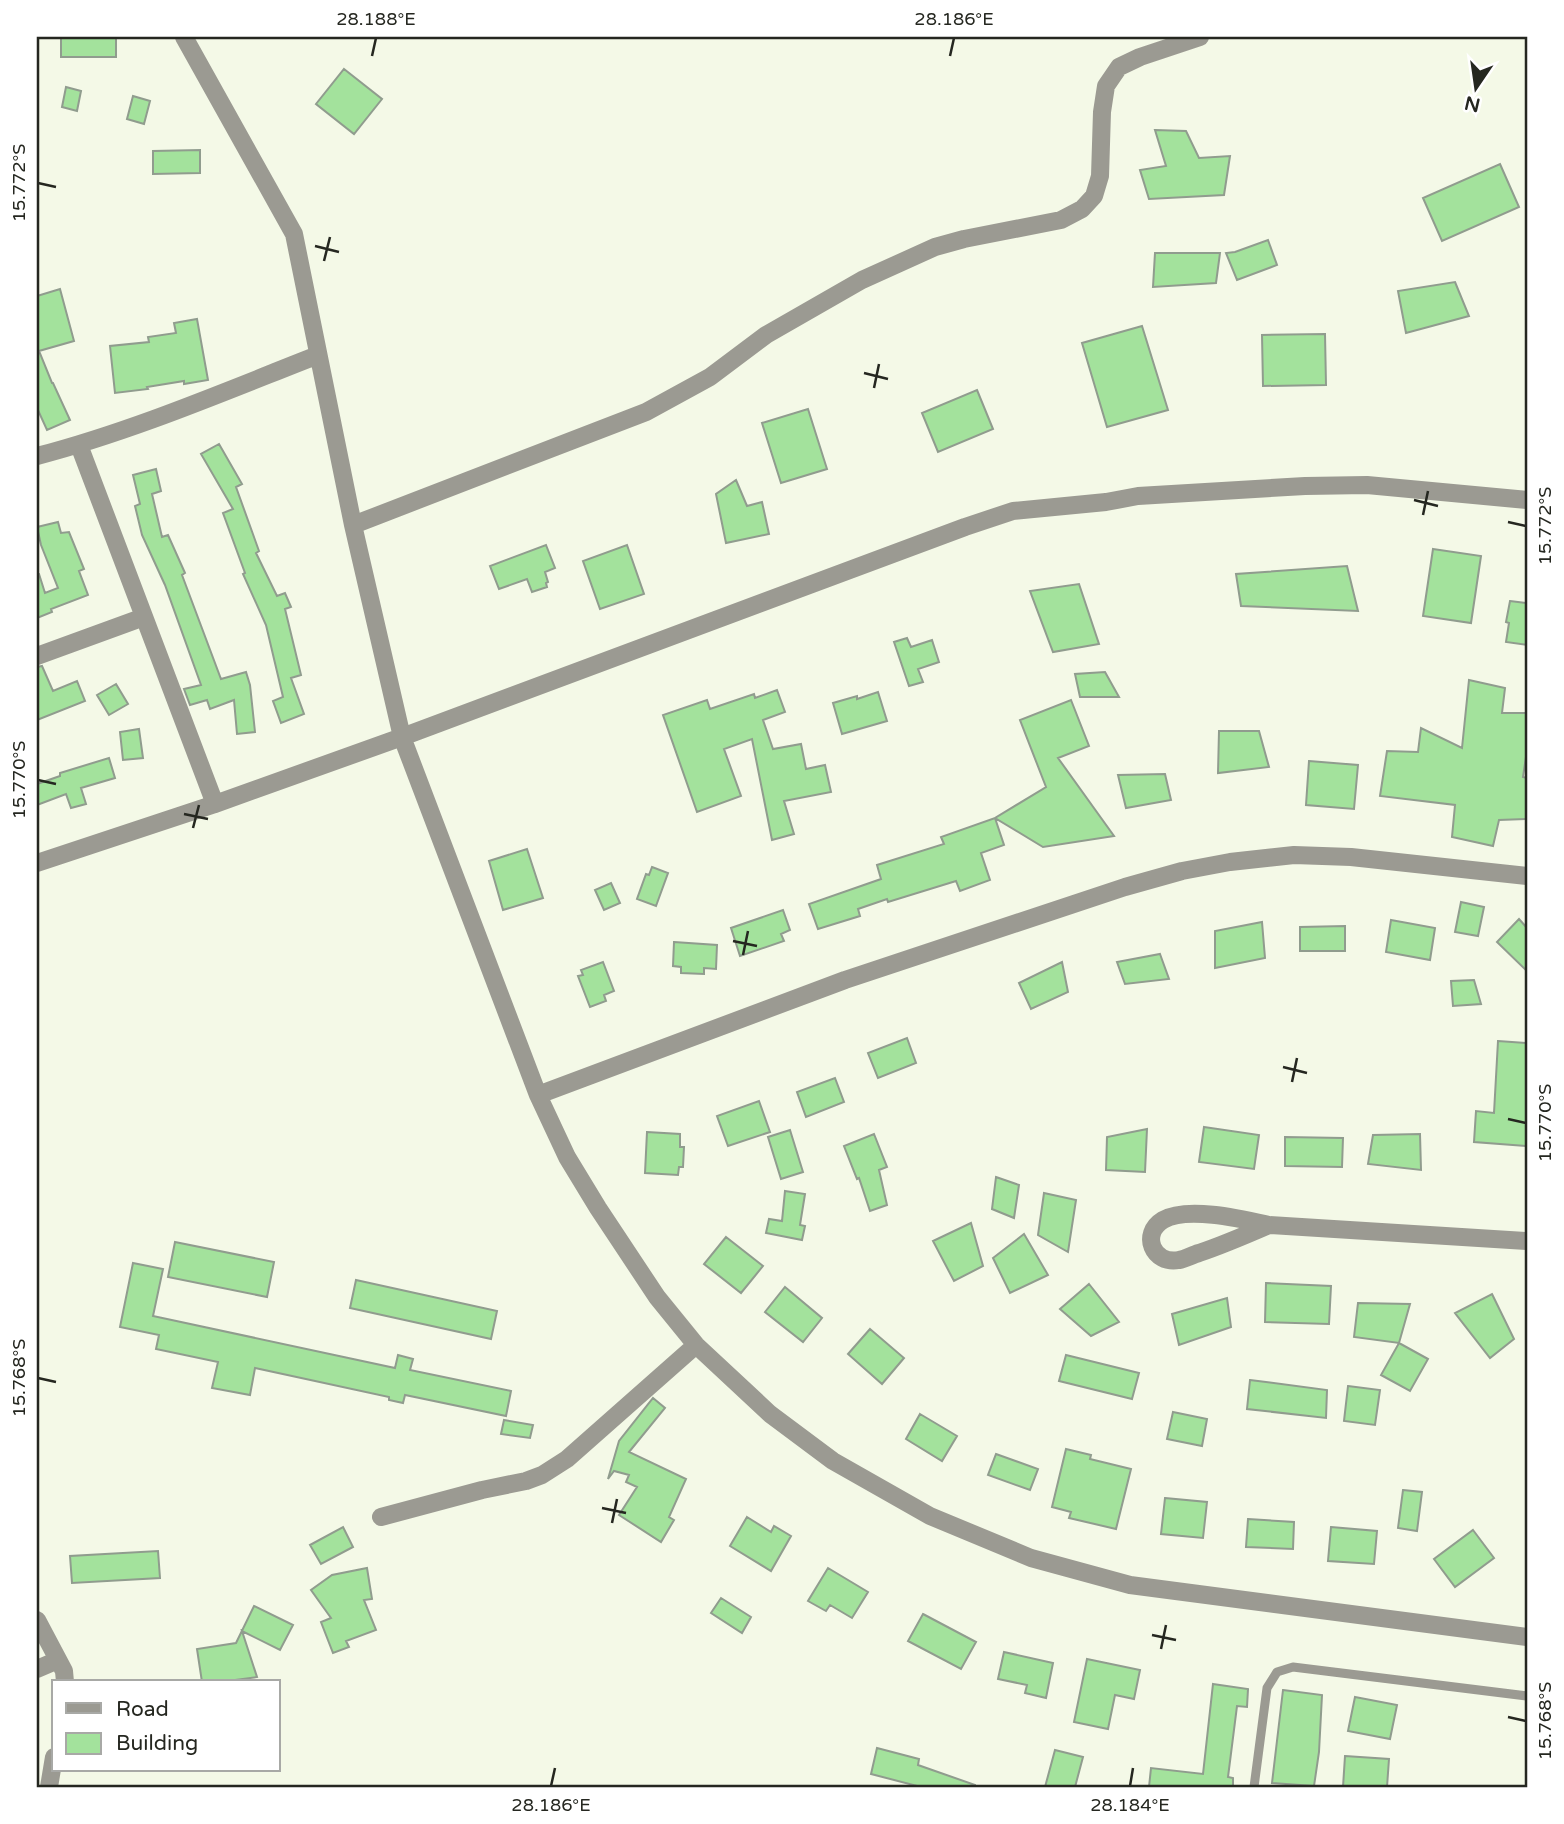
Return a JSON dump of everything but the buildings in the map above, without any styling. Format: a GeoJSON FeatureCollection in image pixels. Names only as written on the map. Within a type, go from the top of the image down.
{"type":"FeatureCollection","features":[{"type":"Feature","properties":{"kind":"street"},"geometry":{"type":"LineString","coordinates":[[184,37],[294,234],[353,525],[402,737],[538,1095],[567,1157],[598,1208],[657,1297],[696,1345],[770,1414],[833,1461],[930,1516],[1031,1558],[1130,1585],[1527,1637]]}},
{"type":"Feature","properties":{"kind":"street"},"geometry":{"type":"LineString","coordinates":[[353,525],[646,412],[710,377],[766,335],[862,280],[935,247],[1061,220],[1082,209],[1094,196],[1100,176],[1102,112],[1106,86],[1119,67],[1200,37]]}},
{"type":"Feature","properties":{"kind":"street"},"geometry":{"type":"LineString","coordinates":[[37,456],[79,445],[318,355]]}},
{"type":"Feature","properties":{"kind":"street"},"geometry":{"type":"LineString","coordinates":[[79,445],[215,804]]}},
{"type":"Feature","properties":{"kind":"street"},"geometry":{"type":"LineString","coordinates":[[37,863],[215,804],[402,737],[1013,511],[1106,502],[1138,496],[1305,486],[1367,485],[1527,500]]}},
{"type":"Feature","properties":{"kind":"street"},"geometry":{"type":"LineString","coordinates":[[37,656],[144,617]]}},
{"type":"Feature","properties":{"kind":"street"},"geometry":{"type":"LineString","coordinates":[[538,1095],[845,980],[1125,887],[1182,871],[1230,862],[1294,855],[1351,857],[1527,876]]}},
{"type":"Feature","properties":{"kind":"street"},"geometry":{"type":"LineString","coordinates":[[1269,1225],[1177,1261],[1163,1259],[1151,1247],[1150,1238],[1154,1228],[1164,1219],[1182,1213],[1237,1218],[1269,1225],[1527,1241]]}},
{"type":"Feature","properties":{"kind":"street"},"geometry":{"type":"LineString","coordinates":[[381,1517],[542,1475],[567,1459],[696,1345]]}},
{"type":"Feature","properties":{"kind":"street"},"geometry":{"type":"LineString","coordinates":[[37,1620],[64,1671],[65,1680]]}},
{"type":"Feature","properties":{"kind":"street"},"geometry":{"type":"LineString","coordinates":[[37,1669],[58,1660]]}},
{"type":"Feature","properties":{"kind":"street"},"geometry":{"type":"LineString","coordinates":[[49,1787],[52,1769]]}},
{"type":"Feature","properties":{"kind":"lane"},"geometry":{"type":"LineString","coordinates":[[1254,1787],[1267,1688],[1277,1672],[1283,1669],[1293,1667],[1527,1696]]}}]}
